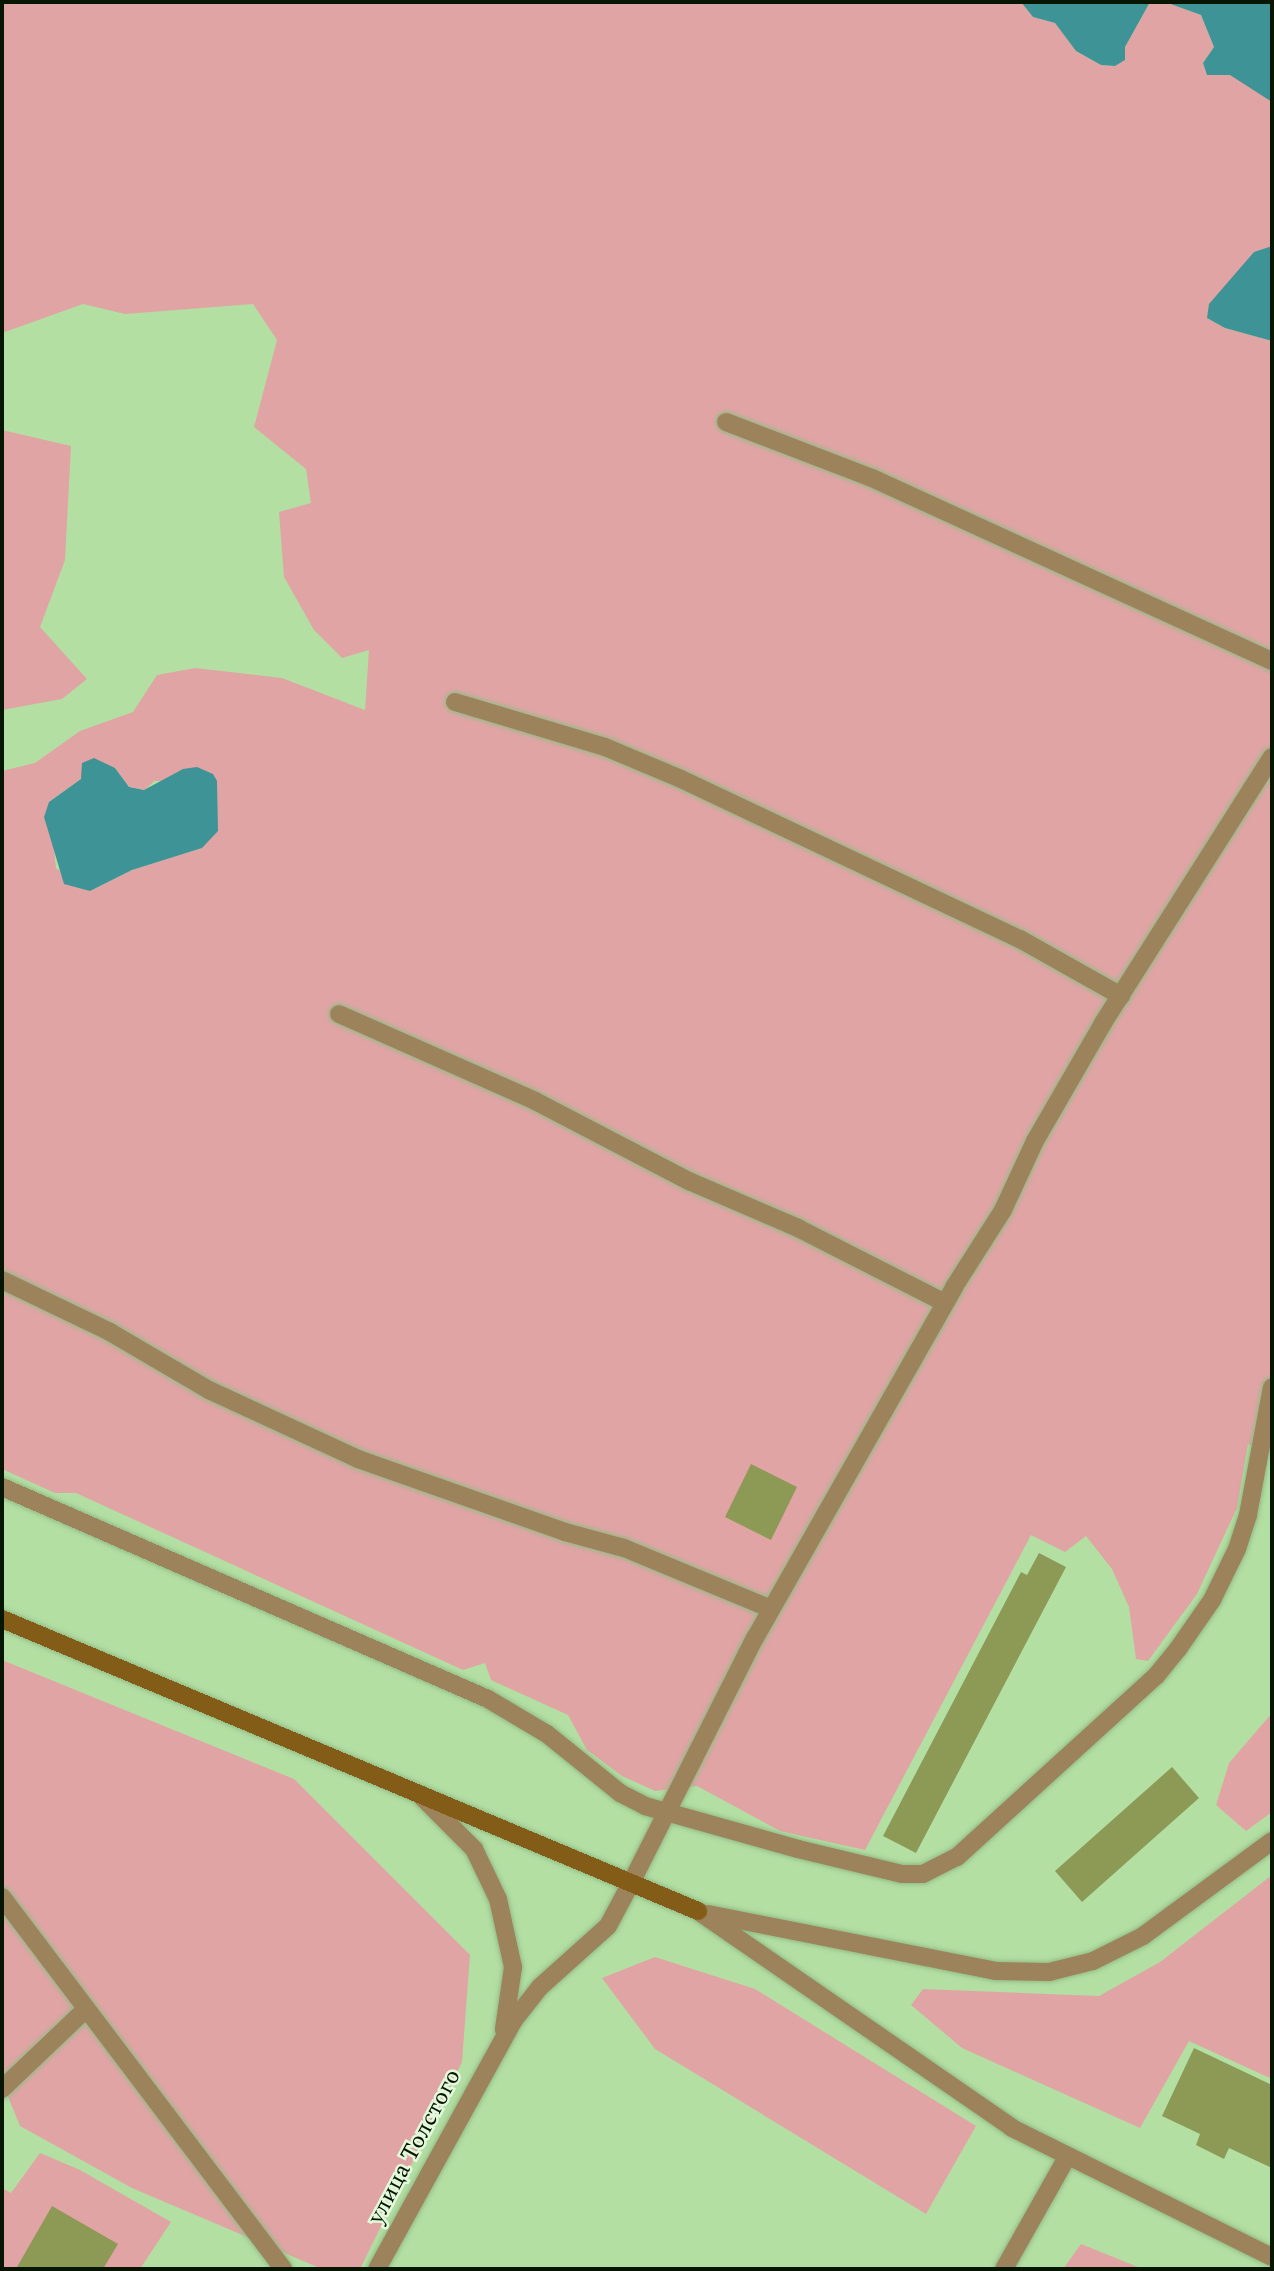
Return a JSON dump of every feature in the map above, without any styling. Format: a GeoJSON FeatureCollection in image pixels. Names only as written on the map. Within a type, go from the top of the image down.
{"type":"FeatureCollection","features":[{"type":"Feature","properties":{"kind":"street"},"geometry":{"type":"LineString","coordinates":[[726,422],[872,478],[1272,661]]}},
{"type":"Feature","properties":{"kind":"street"},"geometry":{"type":"LineString","coordinates":[[455,702],[605,747],[681,779],[1020,939],[1121,996]]}},
{"type":"Feature","properties":{"kind":"street"},"geometry":{"type":"LineString","coordinates":[[496,2049],[540,1987],[608,1926],[771,1609],[945,1303],[1003,1210],[1035,1141],[1121,996],[1272,757]]}},
{"type":"Feature","properties":{"kind":"street"},"geometry":{"type":"LineString","coordinates":[[339,1014],[523,1095],[689,1181],[798,1228],[945,1303]]}},
{"type":"Feature","properties":{"kind":"street"},"geometry":{"type":"LineString","coordinates":[[2,1280],[110,1332],[209,1390],[358,1459],[565,1532],[624,1548],[771,1609]]}},
{"type":"Feature","properties":{"kind":"street"},"geometry":{"type":"LineString","coordinates":[[2,1487],[488,1699],[547,1734],[620,1793],[667,1812],[902,1874],[942,1868],[1156,1676],[1206,1610],[1248,1515],[1272,1387]]}},
{"type":"Feature","properties":{"kind":"street"},"geometry":{"type":"LineString","coordinates":[[2,1619],[698,1912],[952,2088],[1067,2157],[1272,2257]]}},
{"type":"Feature","properties":{"kind":"street"},"geometry":{"type":"LineString","coordinates":[[413,1790],[474,1849],[498,1899],[513,1967],[507,2021],[496,2049]]}},
{"type":"Feature","properties":{"kind":"street"},"geometry":{"type":"LineString","coordinates":[[698,1912],[995,1971],[1049,1972],[1093,1961],[1143,1936],[1272,1841]]}},
{"type":"Feature","properties":{"kind":"street"},"geometry":{"type":"LineString","coordinates":[[2,1897],[283,2269]]}},
{"type":"Feature","properties":{"kind":"street"},"geometry":{"type":"LineString","coordinates":[[2,2089],[86,2009]]}},
{"type":"Feature","properties":{"kind":"street","name":"улица Толстого"},"geometry":{"type":"LineString","coordinates":[[377,2269],[496,2049]]}},
{"type":"Feature","properties":{"kind":"street"},"geometry":{"type":"LineString","coordinates":[[1004,2269],[1067,2157]]}},
{"type":"Feature","properties":{"kind":"shaded area"},"geometry":{"type":"Polygon","coordinates":[[[2,2],[1021,2],[1033,17],[1055,23],[1076,51],[1101,65],[1115,66],[1125,60],[1125,47],[1150,2],[1165,2],[1201,15],[1214,47],[1203,63],[1207,75],[1230,75],[1251,84],[1272,102],[1272,246],[1254,252],[1207,318],[1225,328],[1272,341],[1272,1454],[1248,1444],[1237,1508],[1197,1594],[1148,1661],[1136,1659],[1129,1607],[1112,1569],[1086,1536],[1065,1552],[1031,1535],[865,1850],[780,1831],[697,1786],[655,1791],[622,1776],[587,1750],[568,1715],[491,1680],[485,1663],[463,1670],[76,1493],[55,1493],[2,1469],[2,771],[35,763],[80,731],[133,712],[157,675],[195,668],[282,678],[365,710],[369,650],[342,658],[314,630],[284,577],[279,512],[311,503],[306,469],[254,427],[277,340],[253,304],[125,314],[83,304],[2,333],[2,2]],[[115,768],[81,779],[49,802],[56,868],[90,891],[132,870],[202,848],[217,802],[217,781],[154,781],[145,790],[129,787],[115,768]]]}},
{"type":"Feature","properties":{"kind":"shaded area"},"geometry":{"type":"Polygon","coordinates":[[[2,430],[71,446],[65,560],[40,627],[87,679],[62,699],[2,710],[2,430]]]}},
{"type":"Feature","properties":{"kind":"shaded area"},"geometry":{"type":"Polygon","coordinates":[[[2,1660],[294,1779],[470,1955],[462,2062],[360,2269],[322,2269],[132,2188],[20,2126],[2,2082],[2,1660]]]}},
{"type":"Feature","properties":{"kind":"shaded area"},"geometry":{"type":"Polygon","coordinates":[[[1272,1713],[1272,1812],[1246,1831],[1216,1805],[1229,1763],[1272,1713]]]}},
{"type":"Feature","properties":{"kind":"shaded area"},"geometry":{"type":"Polygon","coordinates":[[[1272,1875],[1272,2079],[1189,2041],[1140,2128],[962,2048],[911,2005],[923,1989],[1099,1996],[1160,1962],[1272,1875]]]}},
{"type":"Feature","properties":{"kind":"shaded area"},"geometry":{"type":"Polygon","coordinates":[[[655,1957],[755,1989],[976,2126],[926,2214],[655,2049],[602,1978],[655,1957]]]}},
{"type":"Feature","properties":{"kind":"shaded area"},"geometry":{"type":"Polygon","coordinates":[[[40,2153],[80,2170],[171,2222],[140,2269],[2,2269],[2,2188],[11,2193],[40,2153]]]}},
{"type":"Feature","properties":{"kind":"shaded area"},"geometry":{"type":"Polygon","coordinates":[[[1081,2244],[1143,2269],[1063,2269],[1081,2244]]]}},
{"type":"Feature","properties":{"kind":"water"},"geometry":{"type":"Polygon","coordinates":[[[1021,2],[1150,2],[1125,47],[1125,60],[1115,66],[1101,65],[1076,51],[1055,23],[1033,17],[1021,2]]]}},
{"type":"Feature","properties":{"kind":"water"},"geometry":{"type":"Polygon","coordinates":[[[1165,2],[1272,2],[1272,102],[1230,75],[1207,75],[1203,63],[1214,47],[1201,15],[1165,2]]]}},
{"type":"Feature","properties":{"kind":"water"},"geometry":{"type":"Polygon","coordinates":[[[1272,246],[1272,341],[1225,328],[1207,318],[1209,304],[1254,252],[1272,246]]]}},
{"type":"Feature","properties":{"kind":"water"},"geometry":{"type":"Polygon","coordinates":[[[94,758],[115,768],[129,787],[144,790],[183,769],[197,767],[213,774],[217,781],[218,831],[202,848],[132,870],[90,891],[64,884],[44,817],[49,802],[81,779],[82,763],[94,758]]]}},
{"type":"Feature","properties":{"kind":"building"},"geometry":{"type":"Polygon","coordinates":[[[751,1464],[797,1487],[771,1540],[725,1517],[751,1464]]]}},
{"type":"Feature","properties":{"kind":"building"},"geometry":{"type":"Polygon","coordinates":[[[1039,1553],[1066,1567],[916,1853],[883,1836],[1021,1572],[1027,1575],[1039,1553]]]}},
{"type":"Feature","properties":{"kind":"building"},"geometry":{"type":"Polygon","coordinates":[[[1172,1767],[1199,1798],[1082,1902],[1055,1871],[1172,1767]]]}},
{"type":"Feature","properties":{"kind":"building"},"geometry":{"type":"Polygon","coordinates":[[[1194,2048],[1272,2085],[1272,2168],[1229,2148],[1224,2159],[1196,2145],[1200,2134],[1162,2116],[1194,2048]]]}},
{"type":"Feature","properties":{"kind":"building"},"geometry":{"type":"Polygon","coordinates":[[[52,2206],[118,2244],[103,2269],[17,2267],[52,2206]]]}}]}
